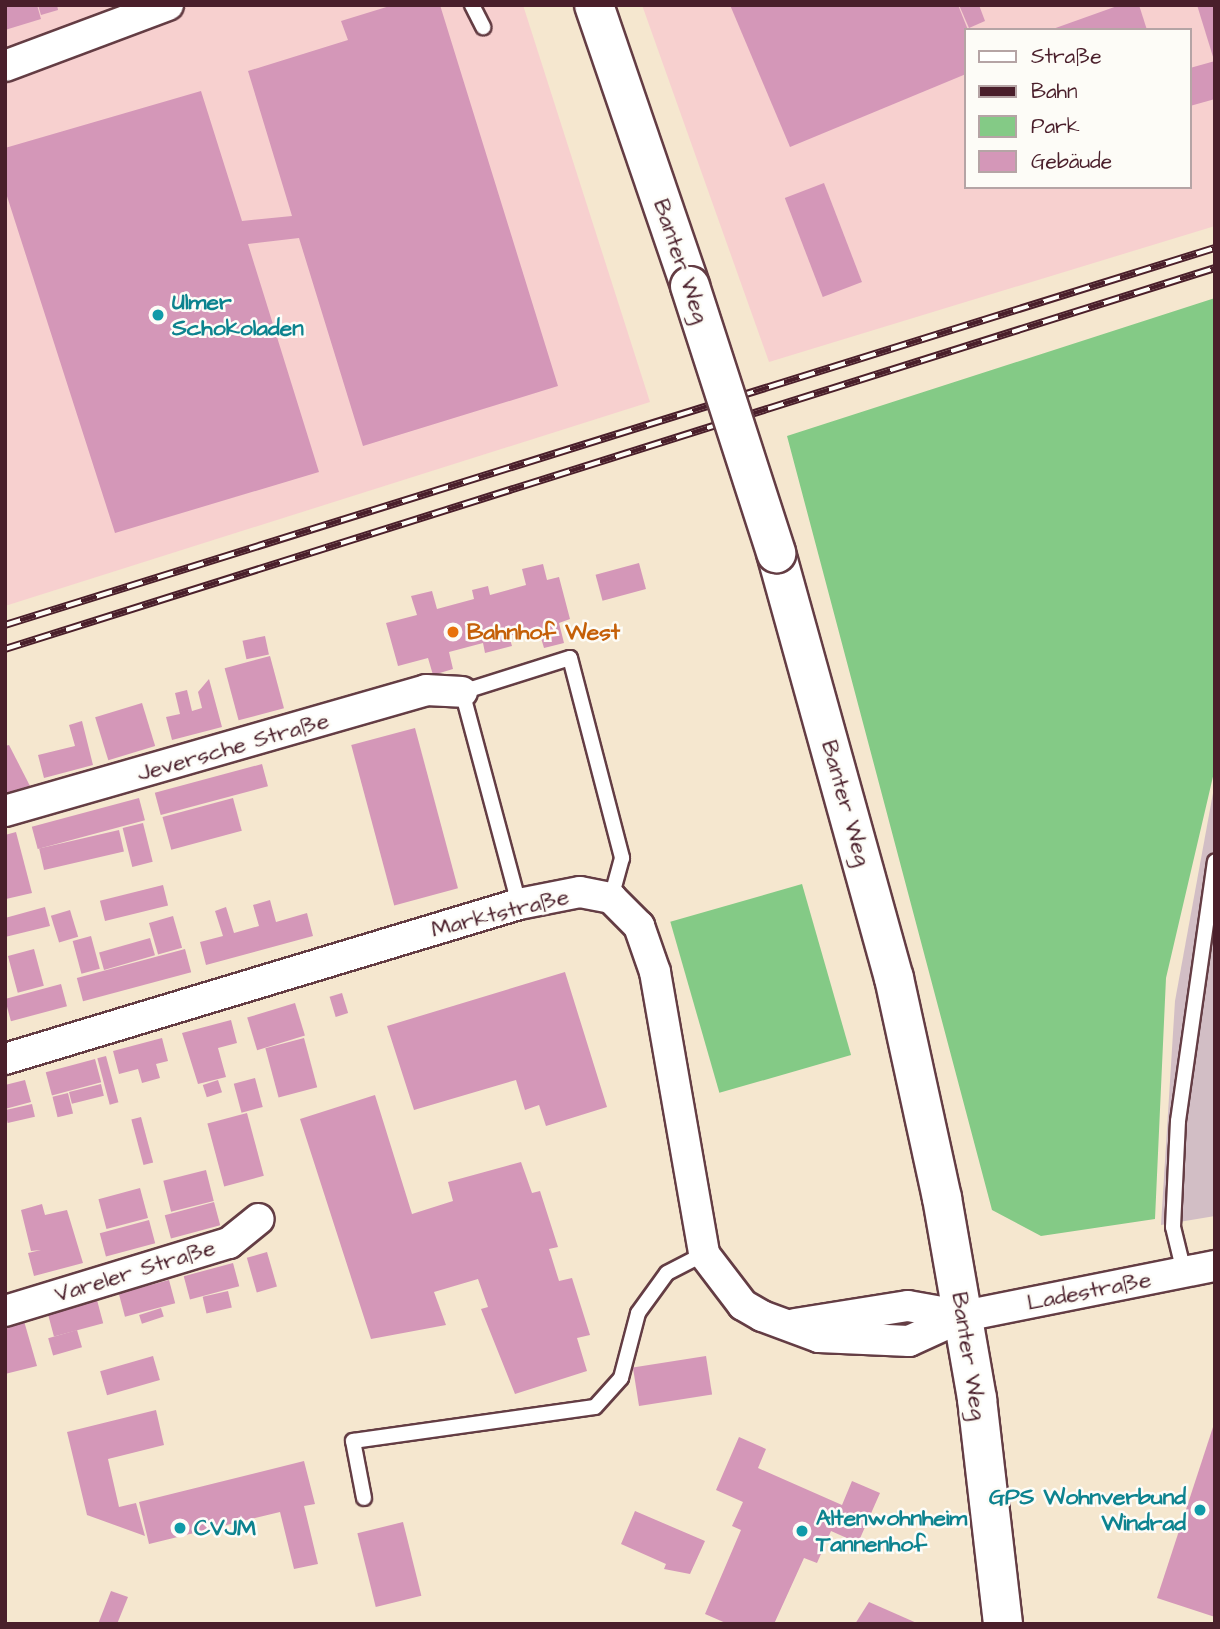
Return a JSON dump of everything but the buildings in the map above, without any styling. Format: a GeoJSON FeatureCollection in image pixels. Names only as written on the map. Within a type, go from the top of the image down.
{"type":"FeatureCollection","features":[{"type":"Feature","properties":{"kind":"street"},"geometry":{"type":"LineString","coordinates":[[5,66],[168,5]]}},
{"type":"Feature","properties":{"kind":"street","name":"Banter Weg"},"geometry":{"type":"LineString","coordinates":[[594,5],[690,286],[776,553],[894,978],[964,1316],[1003,1624]]}},
{"type":"Feature","properties":{"kind":"street","name":"Jeversche Straße"},"geometry":{"type":"LineString","coordinates":[[5,811],[426,690],[462,692]]}},
{"type":"Feature","properties":{"kind":"street","name":"Marktstraße"},"geometry":{"type":"LineString","coordinates":[[5,1059],[519,904],[580,892],[611,898]]}},
{"type":"Feature","properties":{"kind":"street"},"geometry":{"type":"LineString","coordinates":[[611,898],[639,926],[655,972],[704,1254],[744,1305],[784,1326],[908,1306],[964,1316]]}},
{"type":"Feature","properties":{"kind":"street","name":"Vareler Straße"},"geometry":{"type":"LineString","coordinates":[[5,1311],[229,1243],[259,1219]]}},
{"type":"Feature","properties":{"kind":"street","name":"Ladestraße"},"geometry":{"type":"LineString","coordinates":[[964,1316],[1215,1266]]}},
{"type":"Feature","properties":{"kind":"lane"},"geometry":{"type":"LineString","coordinates":[[472,5],[483,27]]}},
{"type":"Feature","properties":{"kind":"lane"},"geometry":{"type":"LineString","coordinates":[[519,904],[462,692],[570,659],[622,858],[611,898]]}},
{"type":"Feature","properties":{"kind":"lane"},"geometry":{"type":"LineString","coordinates":[[1184,1272],[1172,1227],[1178,1121],[1215,862]]}},
{"type":"Feature","properties":{"kind":"lane"},"geometry":{"type":"LineString","coordinates":[[364,1498],[353,1441],[595,1407],[621,1378],[638,1313],[667,1273],[704,1254]]}},
{"type":"Feature","properties":{"kind":"shaded area"},"geometry":{"type":"Polygon","coordinates":[[[5,5],[523,5],[650,402],[5,606],[5,5]]]}},
{"type":"Feature","properties":{"kind":"shaded area"},"geometry":{"type":"Polygon","coordinates":[[[642,5],[1215,5],[1215,226],[769,362],[642,5]]]}},
{"type":"Feature","properties":{"kind":"shaded area"},"geometry":{"type":"Polygon","coordinates":[[[1215,782],[1215,1216],[1161,1225],[1175,1001],[1215,782]]]}},
{"type":"Feature","properties":{"kind":"green space"},"geometry":{"type":"Polygon","coordinates":[[[1215,298],[1215,768],[1166,978],[1155,1219],[1041,1236],[992,1210],[787,436],[1215,298]]]}},
{"type":"Feature","properties":{"kind":"green space"},"geometry":{"type":"Polygon","coordinates":[[[802,884],[851,1055],[719,1093],[670,922],[802,884]]]}},
{"type":"Feature","properties":{"kind":"railway"},"geometry":{"type":"LineString","coordinates":[[5,625],[1215,248]]}},
{"type":"Feature","properties":{"kind":"railway"},"geometry":{"type":"LineString","coordinates":[[5,649],[1215,268]]}},
{"type":"Feature","properties":{"kind":"place","name":"Ulmer Schokoladen"},"geometry":{"type":"Point","coordinates":[158,315]}},
{"type":"Feature","properties":{"kind":"place","name":"Bahnhof West"},"geometry":{"type":"Point","coordinates":[453,632]}},
{"type":"Feature","properties":{"kind":"place","name":"GPS Wohnverbund Windrad"},"geometry":{"type":"Point","coordinates":[1200,1510]}},
{"type":"Feature","properties":{"kind":"place","name":"CVJM"},"geometry":{"type":"Point","coordinates":[180,1528]}},
{"type":"Feature","properties":{"kind":"place","name":"Altenwohnheim Tannenhof"},"geometry":{"type":"Point","coordinates":[802,1531]}}]}
